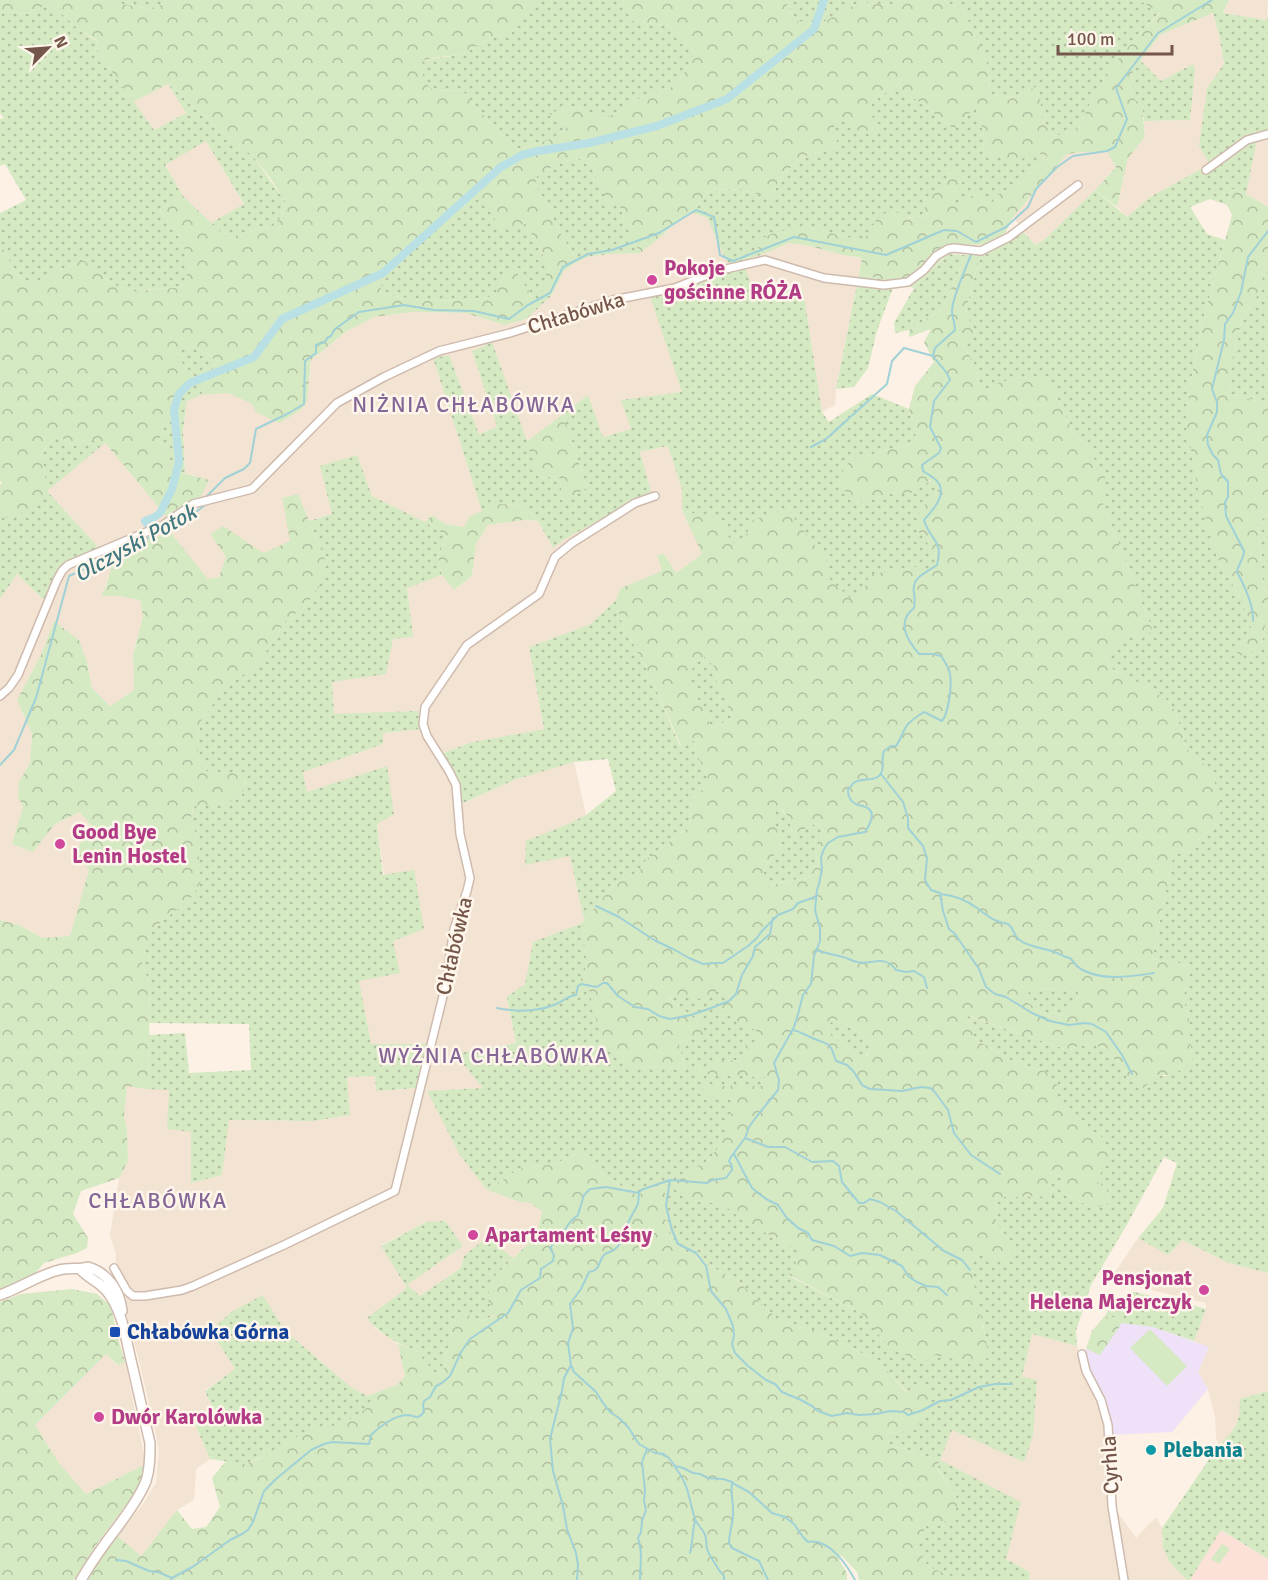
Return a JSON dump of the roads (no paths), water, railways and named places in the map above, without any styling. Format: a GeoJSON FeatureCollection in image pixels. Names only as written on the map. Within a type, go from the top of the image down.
{"type":"FeatureCollection","features":[{"type":"Feature","properties":{"kind":"street"},"geometry":{"type":"LineString","coordinates":[[1206,170],[1247,140],[1268,134]]}},
{"type":"Feature","properties":{"kind":"street","name":"Chłabówka"},"geometry":{"type":"LineString","coordinates":[[0,696],[18,675],[57,580],[71,562],[163,525],[193,504],[252,489],[337,403],[384,377],[439,351],[510,333],[613,300],[675,288],[717,272],[765,260],[824,278],[884,285],[908,282],[924,270],[936,256],[948,249],[981,250],[1009,237],[1078,185]]}},
{"type":"Feature","properties":{"kind":"street","name":"Chłabówka"},"geometry":{"type":"LineString","coordinates":[[114,1268],[127,1291],[133,1296],[146,1296],[189,1288],[395,1191],[445,988],[454,929],[470,878],[460,834],[456,785],[427,736],[423,724],[425,707],[467,645],[539,594],[555,557],[572,543],[635,503],[655,496]]}},
{"type":"Feature","properties":{"kind":"street"},"geometry":{"type":"LineString","coordinates":[[0,1295],[59,1270],[68,1268],[81,1270],[88,1267],[95,1269],[110,1282],[122,1308],[122,1319],[150,1443],[148,1473],[138,1498],[81,1580]]}},
{"type":"Feature","properties":{"kind":"street","name":"Cyrhla"},"geometry":{"type":"LineString","coordinates":[[1082,1354],[1086,1371],[1101,1401],[1108,1425],[1112,1506],[1124,1580]]}},
{"type":"Feature","properties":{"kind":"waterway"},"geometry":{"type":"LineString","coordinates":[[147,524],[145,521],[160,513],[172,489],[179,462],[174,409],[179,394],[190,383],[254,357],[282,319],[383,273],[501,167],[522,155],[589,143],[657,126],[727,99],[814,29],[824,0]]}},
{"type":"Feature","properties":{"kind":"waterway","name":"Olczyski Potok"},"geometry":{"type":"LineString","coordinates":[[0,765],[14,750],[36,698],[69,576],[178,525],[204,506],[207,496],[225,478],[244,469],[250,463],[256,429],[304,404],[305,361],[316,353],[316,345],[325,342],[335,329],[359,312],[404,305],[434,310],[474,311],[509,319],[550,293],[563,267],[588,254],[612,250],[659,233],[696,210],[714,217],[720,255],[733,261],[794,237],[886,255],[944,230],[957,231],[976,242],[1006,227],[1028,207],[1036,189],[1057,167],[1073,156],[1107,151],[1115,147],[1127,119],[1116,88],[1158,33],[1212,0]]}},
{"type":"Feature","properties":{"kind":"waterway"},"geometry":{"type":"LineString","coordinates":[[1253,621],[1250,603],[1237,572],[1244,551],[1226,516],[1225,502],[1228,497],[1228,482],[1221,474],[1218,460],[1208,445],[1207,435],[1217,412],[1217,402],[1212,389],[1224,340],[1225,324],[1233,313],[1241,292],[1248,257],[1268,231]]}},
{"type":"Feature","properties":{"kind":"waterway"},"geometry":{"type":"LineString","coordinates":[[171,1580],[248,1530],[264,1491],[311,1450],[332,1442],[369,1444],[371,1435],[392,1419],[406,1415],[417,1417],[421,1415],[424,1412],[424,1401],[430,1397],[436,1386],[450,1376],[470,1339],[508,1313],[521,1290],[540,1278],[541,1269],[553,1261],[554,1255],[550,1248],[563,1236],[566,1228],[578,1215],[584,1195],[590,1189],[606,1187],[639,1193],[641,1190],[670,1180],[707,1183],[726,1178],[732,1170],[729,1161],[731,1157],[745,1138],[749,1127],[778,1090],[779,1080],[774,1063],[794,1027],[803,995],[811,984],[814,956],[820,941],[820,928],[815,910],[822,869],[821,857],[824,849],[828,843],[838,837],[865,832],[871,820],[871,811],[852,802],[848,789],[855,782],[880,775],[883,768],[884,751],[891,746],[896,746],[906,726],[914,719],[924,712],[942,721],[946,711],[951,685],[948,667],[941,656],[919,654],[907,637],[905,625],[909,613],[914,608],[915,583],[920,576],[937,565],[939,557],[938,545],[924,520],[938,501],[941,490],[936,480],[923,471],[922,465],[939,453],[941,448],[930,427],[934,401],[950,380],[933,356],[935,348],[955,330],[953,306],[971,255]]}},
{"type":"Feature","properties":{"kind":"waterway"},"geometry":{"type":"LineString","coordinates":[[811,447],[826,439],[887,384],[892,361],[904,348],[933,356]]}},
{"type":"Feature","properties":{"kind":"waterway"},"geometry":{"type":"LineString","coordinates":[[881,774],[903,802],[908,818],[908,828],[923,846],[927,858],[925,880],[931,890],[940,893],[949,929],[979,969],[986,987],[995,994],[1006,997],[1050,1021],[1069,1025],[1092,1024],[1106,1032],[1132,1074]]}},
{"type":"Feature","properties":{"kind":"waterway"},"geometry":{"type":"LineString","coordinates":[[940,894],[969,903],[991,918],[1008,924],[1019,940],[1024,943],[1070,958],[1080,969],[1093,974],[1119,977],[1154,973]]}},
{"type":"Feature","properties":{"kind":"waterway"},"geometry":{"type":"LineString","coordinates":[[596,906],[619,917],[654,940],[703,964],[723,963],[748,946],[778,915],[793,909],[798,903],[815,897]]}},
{"type":"Feature","properties":{"kind":"waterway"},"geometry":{"type":"LineString","coordinates":[[497,1008],[518,1011],[540,1009],[576,995],[578,986],[581,984],[597,987],[607,983],[618,996],[635,1007],[648,1009],[659,1016],[670,1019],[691,1015],[729,1001],[736,994],[755,947],[770,934],[773,918]]}},
{"type":"Feature","properties":{"kind":"waterway"},"geometry":{"type":"LineString","coordinates":[[816,950],[857,962],[882,961],[887,962],[896,970],[914,971],[924,977],[927,988]]}},
{"type":"Feature","properties":{"kind":"waterway"},"geometry":{"type":"LineString","coordinates":[[792,1030],[828,1044],[836,1061],[847,1065],[862,1085],[870,1089],[902,1091],[921,1087],[930,1088],[948,1110],[954,1133],[971,1155],[1000,1174]]}},
{"type":"Feature","properties":{"kind":"waterway"},"geometry":{"type":"LineString","coordinates":[[745,1138],[768,1147],[785,1147],[812,1162],[833,1161],[839,1166],[842,1182],[859,1203],[870,1199],[896,1211],[944,1251],[962,1260],[970,1270]]}},
{"type":"Feature","properties":{"kind":"waterway"},"geometry":{"type":"LineString","coordinates":[[734,1154],[752,1188],[778,1205],[786,1217],[798,1228],[808,1233],[812,1240],[834,1246],[850,1256],[862,1253],[880,1255],[902,1266],[909,1277],[917,1282],[926,1286],[938,1287],[947,1295]]}},
{"type":"Feature","properties":{"kind":"waterway"},"geometry":{"type":"LineString","coordinates":[[670,1180],[666,1206],[672,1230],[678,1244],[696,1253],[706,1266],[711,1291],[726,1309],[733,1326],[732,1344],[735,1353],[782,1392],[832,1416],[890,1411],[904,1412],[908,1415],[940,1401],[951,1400],[979,1387],[1012,1384]]}},
{"type":"Feature","properties":{"kind":"waterway"},"geometry":{"type":"LineString","coordinates":[[639,1193],[638,1204],[625,1228],[629,1232],[627,1240],[622,1241],[614,1250],[605,1254],[598,1267],[589,1272],[581,1289],[570,1304],[573,1328],[568,1343],[574,1372],[596,1392],[610,1412],[628,1427],[639,1444],[655,1453],[664,1454],[675,1466],[708,1478],[732,1482],[749,1492],[772,1513],[785,1517],[794,1524],[808,1542],[816,1542],[830,1548],[842,1560],[855,1580]]}},
{"type":"Feature","properties":{"kind":"waterway"},"geometry":{"type":"LineString","coordinates":[[571,1365],[564,1378],[550,1439],[553,1471],[567,1529],[576,1553],[577,1580]]}},
{"type":"Feature","properties":{"kind":"waterway"},"geometry":{"type":"LineString","coordinates":[[640,1580],[641,1553],[638,1538],[646,1510],[642,1462],[647,1449]]}},
{"type":"Feature","properties":{"kind":"waterway"},"geometry":{"type":"LineString","coordinates":[[675,1467],[686,1486],[695,1519],[706,1537],[708,1551],[724,1576],[724,1580]]}},
{"type":"Feature","properties":{"kind":"waterway"},"geometry":{"type":"LineString","coordinates":[[732,1484],[733,1518],[729,1543],[732,1548],[759,1561],[768,1580]]}},
{"type":"Feature","properties":{"kind":"waterway"},"geometry":{"type":"LineString","coordinates":[[690,1553],[695,1521]]}},
{"type":"Feature","properties":{"kind":"waterway"},"geometry":{"type":"LineString","coordinates":[[116,1560],[126,1561],[172,1578]]}},
{"type":"Feature","properties":{"kind":"place","name":"Pokoje gościnne RÓŻA"},"geometry":{"type":"Point","coordinates":[652,280]}},
{"type":"Feature","properties":{"kind":"place","name":"Good Bye Lenin Hostel"},"geometry":{"type":"Point","coordinates":[60,844]}},
{"type":"Feature","properties":{"kind":"place","name":"Apartament Leśny"},"geometry":{"type":"Point","coordinates":[473,1235]}},
{"type":"Feature","properties":{"kind":"place","name":"Pensjonat Helena Majerczyk"},"geometry":{"type":"Point","coordinates":[1204,1290]}},
{"type":"Feature","properties":{"kind":"place","name":"Chłabówka Górna"},"geometry":{"type":"Point","coordinates":[115,1332]}},
{"type":"Feature","properties":{"kind":"place","name":"Dwór Karolówka"},"geometry":{"type":"Point","coordinates":[99,1417]}},
{"type":"Feature","properties":{"kind":"place","name":"Plebania"},"geometry":{"type":"Point","coordinates":[1151,1450]}},
{"type":"Feature","properties":{"kind":"district","name":"NIŻNIA CHŁABÓWKA"},"geometry":{"type":"Point","coordinates":[464,404]}},
{"type":"Feature","properties":{"kind":"district","name":"WYŻNIA CHŁABÓWKA"},"geometry":{"type":"Point","coordinates":[494,1055]}},
{"type":"Feature","properties":{"kind":"district","name":"CHŁABÓWKA"},"geometry":{"type":"Point","coordinates":[158,1200]}}]}
